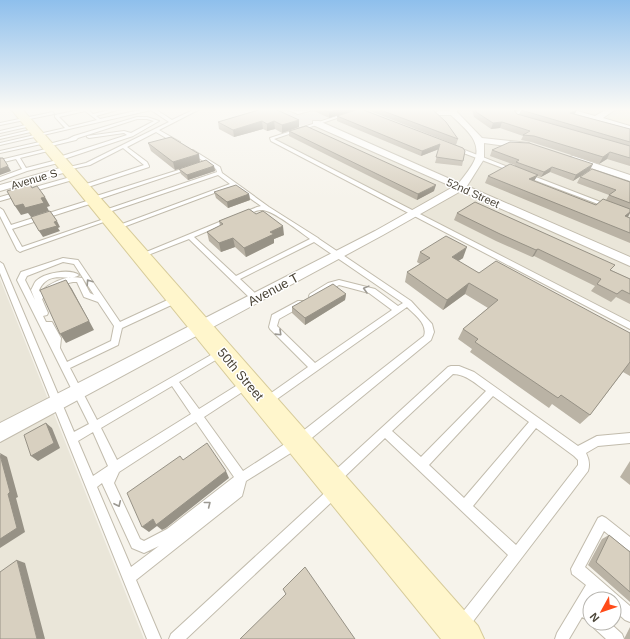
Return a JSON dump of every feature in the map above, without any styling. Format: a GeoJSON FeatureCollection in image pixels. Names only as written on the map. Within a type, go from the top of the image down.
{"type":"FeatureCollection","features":[{"type":"Feature","properties":{"kind":"main road","name":"50th Street"},"geometry":{"type":"LineString","coordinates":[[59,159],[461,634]]}},
{"type":"Feature","properties":{"kind":"street","name":"52nd Street"},"geometry":{"type":"LineString","coordinates":[[350,139],[630,262]]}},
{"type":"Feature","properties":{"kind":"street"},"geometry":{"type":"LineString","coordinates":[[480,158],[479,140],[511,142],[539,148]]}},
{"type":"Feature","properties":{"kind":"street"},"geometry":{"type":"LineString","coordinates":[[566,157],[630,178]]}},
{"type":"Feature","properties":{"kind":"street","name":"Avenue T"},"geometry":{"type":"LineString","coordinates":[[0,433],[338,254],[461,187],[480,158]]}},
{"type":"Feature","properties":{"kind":"street","name":"Avenue S"},"geometry":{"type":"LineString","coordinates":[[0,188],[59,159]]}},
{"type":"Feature","properties":{"kind":"lane"},"geometry":{"type":"LineString","coordinates":[[2,139],[147,190],[220,173]]}},
{"type":"Feature","properties":{"kind":"lane"},"geometry":{"type":"LineString","coordinates":[[16,139],[59,159],[147,190],[193,167]]}},
{"type":"Feature","properties":{"kind":"lane"},"geometry":{"type":"LineString","coordinates":[[25,139],[59,159]]}},
{"type":"Feature","properties":{"kind":"lane"},"geometry":{"type":"LineString","coordinates":[[56,139],[59,159]]}},
{"type":"Feature","properties":{"kind":"lane"},"geometry":{"type":"LineString","coordinates":[[0,210],[20,250],[59,159],[65,139]]}},
{"type":"Feature","properties":{"kind":"lane"},"geometry":{"type":"LineString","coordinates":[[8,228],[75,139]]}},
{"type":"Feature","properties":{"kind":"lane"},"geometry":{"type":"LineString","coordinates":[[0,199],[59,159],[100,139]]}},
{"type":"Feature","properties":{"kind":"lane"},"geometry":{"type":"LineString","coordinates":[[0,179],[120,139]]}},
{"type":"Feature","properties":{"kind":"lane"},"geometry":{"type":"LineString","coordinates":[[0,144],[59,159],[88,164],[138,139]]}},
{"type":"Feature","properties":{"kind":"lane"},"geometry":{"type":"LineString","coordinates":[[171,139],[181,145]]}},
{"type":"Feature","properties":{"kind":"lane"},"geometry":{"type":"LineString","coordinates":[[272,139],[630,326]]}},
{"type":"Feature","properties":{"kind":"lane"},"geometry":{"type":"LineString","coordinates":[[0,162],[17,157],[147,166],[123,146]]}},
{"type":"Feature","properties":{"kind":"lane"},"geometry":{"type":"LineString","coordinates":[[452,147],[616,209]]}},
{"type":"Feature","properties":{"kind":"lane"},"geometry":{"type":"LineString","coordinates":[[115,468],[108,483],[136,544],[144,547],[170,533],[241,478],[298,442],[428,338],[430,332],[428,324],[408,303],[234,184],[220,173],[218,168],[187,149]]}},
{"type":"Feature","properties":{"kind":"lane"},"geometry":{"type":"LineString","coordinates":[[0,152],[234,184]]}},
{"type":"Feature","properties":{"kind":"lane"},"geometry":{"type":"LineString","coordinates":[[17,157],[25,170]]}},
{"type":"Feature","properties":{"kind":"lane"},"geometry":{"type":"LineString","coordinates":[[201,164],[208,162]]}},
{"type":"Feature","properties":{"kind":"lane"},"geometry":{"type":"LineString","coordinates":[[141,256],[259,208],[270,209]]}},
{"type":"Feature","properties":{"kind":"lane"},"geometry":{"type":"LineString","coordinates":[[190,236],[255,298]]}},
{"type":"Feature","properties":{"kind":"lane"},"geometry":{"type":"LineString","coordinates":[[235,279],[316,239]]}},
{"type":"Feature","properties":{"kind":"lane"},"geometry":{"type":"LineString","coordinates":[[65,367],[115,343],[118,326],[76,262],[63,260],[24,274],[21,280],[115,468]]}},
{"type":"Feature","properties":{"kind":"lane"},"geometry":{"type":"LineString","coordinates":[[0,264],[154,639]]}},
{"type":"Feature","properties":{"kind":"lane"},"geometry":{"type":"LineString","coordinates":[[56,349],[57,338],[40,306],[35,290],[39,282],[55,274],[75,275],[87,295],[101,300]]}},
{"type":"Feature","properties":{"kind":"lane"},"geometry":{"type":"LineString","coordinates":[[38,298],[56,283],[70,279],[79,280]]}},
{"type":"Feature","properties":{"kind":"lane"},"geometry":{"type":"LineString","coordinates":[[315,368],[273,328],[275,317],[331,284],[339,282],[372,291],[398,310]]}},
{"type":"Feature","properties":{"kind":"lane"},"geometry":{"type":"LineString","coordinates":[[118,326],[177,299]]}},
{"type":"Feature","properties":{"kind":"lane"},"geometry":{"type":"LineString","coordinates":[[265,403],[408,303]]}},
{"type":"Feature","properties":{"kind":"lane"},"geometry":{"type":"LineString","coordinates":[[71,439],[222,352]]}},
{"type":"Feature","properties":{"kind":"lane"},"geometry":{"type":"LineString","coordinates":[[176,639],[335,485],[386,431],[451,370],[460,370],[492,390],[578,452],[583,458],[584,467],[516,554],[461,634]]}},
{"type":"Feature","properties":{"kind":"lane"},"geometry":{"type":"LineString","coordinates":[[128,578],[238,492],[241,478],[173,380]]}},
{"type":"Feature","properties":{"kind":"lane"},"geometry":{"type":"LineString","coordinates":[[90,484],[249,384]]}},
{"type":"Feature","properties":{"kind":"lane"},"geometry":{"type":"LineString","coordinates":[[421,465],[492,390]]}},
{"type":"Feature","properties":{"kind":"lane"},"geometry":{"type":"LineString","coordinates":[[465,506],[535,422]]}},
{"type":"Feature","properties":{"kind":"lane"},"geometry":{"type":"LineString","coordinates":[[386,431],[516,554]]}},
{"type":"Feature","properties":{"kind":"lane"},"geometry":{"type":"LineString","coordinates":[[578,452],[598,441],[630,438]]}},
{"type":"Feature","properties":{"kind":"lane"},"geometry":{"type":"LineString","coordinates":[[603,591],[577,569],[602,522],[630,545]]}},
{"type":"Feature","properties":{"kind":"lane"},"geometry":{"type":"LineString","coordinates":[[591,591],[594,583]]}},
{"type":"Feature","properties":{"kind":"lane"},"geometry":{"type":"LineString","coordinates":[[622,608],[630,615]]}},
{"type":"Feature","properties":{"kind":"lane"},"geometry":{"type":"LineString","coordinates":[[562,639],[582,614]]}},
{"type":"Feature","properties":{"kind":"lane"},"geometry":{"type":"LineString","coordinates":[[608,631],[617,639]]}},
{"type":"Feature","properties":{"kind":"shaded area"},"geometry":{"type":"Polygon","coordinates":[[[275,139],[630,139],[630,324],[275,139]]]}},
{"type":"Feature","properties":{"kind":"shaded area"},"geometry":{"type":"Polygon","coordinates":[[[0,279],[144,639],[0,639],[0,279]]]}},
{"type":"Feature","properties":{"kind":"building"},"geometry":{"type":"Polygon","coordinates":[[[164,139],[174,139],[199,154],[173,162],[148,143],[164,139]]]}},
{"type":"Feature","properties":{"kind":"building"},"geometry":{"type":"Polygon","coordinates":[[[305,139],[334,139],[436,185],[418,194],[305,139]]]}},
{"type":"Feature","properties":{"kind":"building"},"geometry":{"type":"Polygon","coordinates":[[[392,139],[439,139],[463,148],[465,151],[463,161],[436,157],[440,144],[422,151],[392,139]]]}},
{"type":"Feature","properties":{"kind":"building"},"geometry":{"type":"Polygon","coordinates":[[[543,139],[605,139],[630,146],[630,158],[610,152],[603,157],[543,139]]]}},
{"type":"Feature","properties":{"kind":"building"},"geometry":{"type":"Polygon","coordinates":[[[619,139],[630,139],[630,142],[619,139]]]}},
{"type":"Feature","properties":{"kind":"building"},"geometry":{"type":"Polygon","coordinates":[[[510,142],[529,143],[593,164],[576,175],[552,167],[544,172],[516,162],[519,160],[492,150],[510,142]]]}},
{"type":"Feature","properties":{"kind":"building"},"geometry":{"type":"Polygon","coordinates":[[[0,158],[3,158],[8,166],[0,169],[0,158]]]}},
{"type":"Feature","properties":{"kind":"building"},"geometry":{"type":"Polygon","coordinates":[[[206,160],[214,166],[187,175],[179,169],[206,160]]]}},
{"type":"Feature","properties":{"kind":"building"},"geometry":{"type":"Polygon","coordinates":[[[510,164],[538,175],[529,179],[596,205],[603,199],[630,209],[630,212],[625,216],[630,218],[630,233],[488,176],[510,164]]]}},
{"type":"Feature","properties":{"kind":"building"},"geometry":{"type":"Polygon","coordinates":[[[592,169],[630,182],[630,203],[609,195],[616,190],[580,177],[592,169]]]}},
{"type":"Feature","properties":{"kind":"building"},"geometry":{"type":"Polygon","coordinates":[[[30,184],[32,188],[37,186],[45,197],[41,198],[44,203],[25,208],[23,204],[15,206],[7,191],[30,184]]]}},
{"type":"Feature","properties":{"kind":"building"},"geometry":{"type":"Polygon","coordinates":[[[236,185],[249,194],[227,202],[214,192],[236,185]]]}},
{"type":"Feature","properties":{"kind":"building"},"geometry":{"type":"Polygon","coordinates":[[[475,202],[615,265],[610,270],[630,279],[630,294],[622,290],[617,294],[597,284],[601,279],[457,213],[475,202]]]}},
{"type":"Feature","properties":{"kind":"building"},"geometry":{"type":"Polygon","coordinates":[[[249,209],[256,214],[263,211],[283,226],[270,232],[274,234],[244,248],[233,238],[219,243],[207,232],[223,224],[219,221],[249,209]]]}},
{"type":"Feature","properties":{"kind":"building"},"geometry":{"type":"Polygon","coordinates":[[[50,211],[57,221],[54,222],[57,226],[39,231],[31,217],[50,211]]]}},
{"type":"Feature","properties":{"kind":"building"},"geometry":{"type":"Polygon","coordinates":[[[446,236],[467,247],[452,257],[479,273],[496,261],[630,333],[630,362],[590,415],[561,395],[558,398],[475,342],[478,339],[463,329],[498,300],[469,283],[447,300],[407,272],[430,258],[420,252],[446,236]]]}},
{"type":"Feature","properties":{"kind":"building"},"geometry":{"type":"Polygon","coordinates":[[[66,280],[89,321],[60,334],[40,290],[66,280]]]}},
{"type":"Feature","properties":{"kind":"building"},"geometry":{"type":"Polygon","coordinates":[[[333,284],[346,294],[305,318],[292,307],[333,284]]]}},
{"type":"Feature","properties":{"kind":"building"},"geometry":{"type":"Polygon","coordinates":[[[46,423],[54,443],[31,456],[24,435],[46,423]]]}},
{"type":"Feature","properties":{"kind":"building"},"geometry":{"type":"Polygon","coordinates":[[[207,443],[226,471],[156,525],[153,519],[142,527],[127,493],[180,456],[183,460],[207,443]]]}},
{"type":"Feature","properties":{"kind":"building"},"geometry":{"type":"Polygon","coordinates":[[[0,455],[10,492],[8,494],[17,528],[0,539],[0,455]]]}},
{"type":"Feature","properties":{"kind":"building"},"geometry":{"type":"Polygon","coordinates":[[[609,535],[630,552],[630,592],[596,562],[609,535]]]}},
{"type":"Feature","properties":{"kind":"building"},"geometry":{"type":"Polygon","coordinates":[[[17,560],[37,639],[0,639],[0,572],[17,560]]]}},
{"type":"Feature","properties":{"kind":"building"},"geometry":{"type":"Polygon","coordinates":[[[305,567],[355,639],[240,639],[286,594],[283,589],[305,567]]]}}]}
